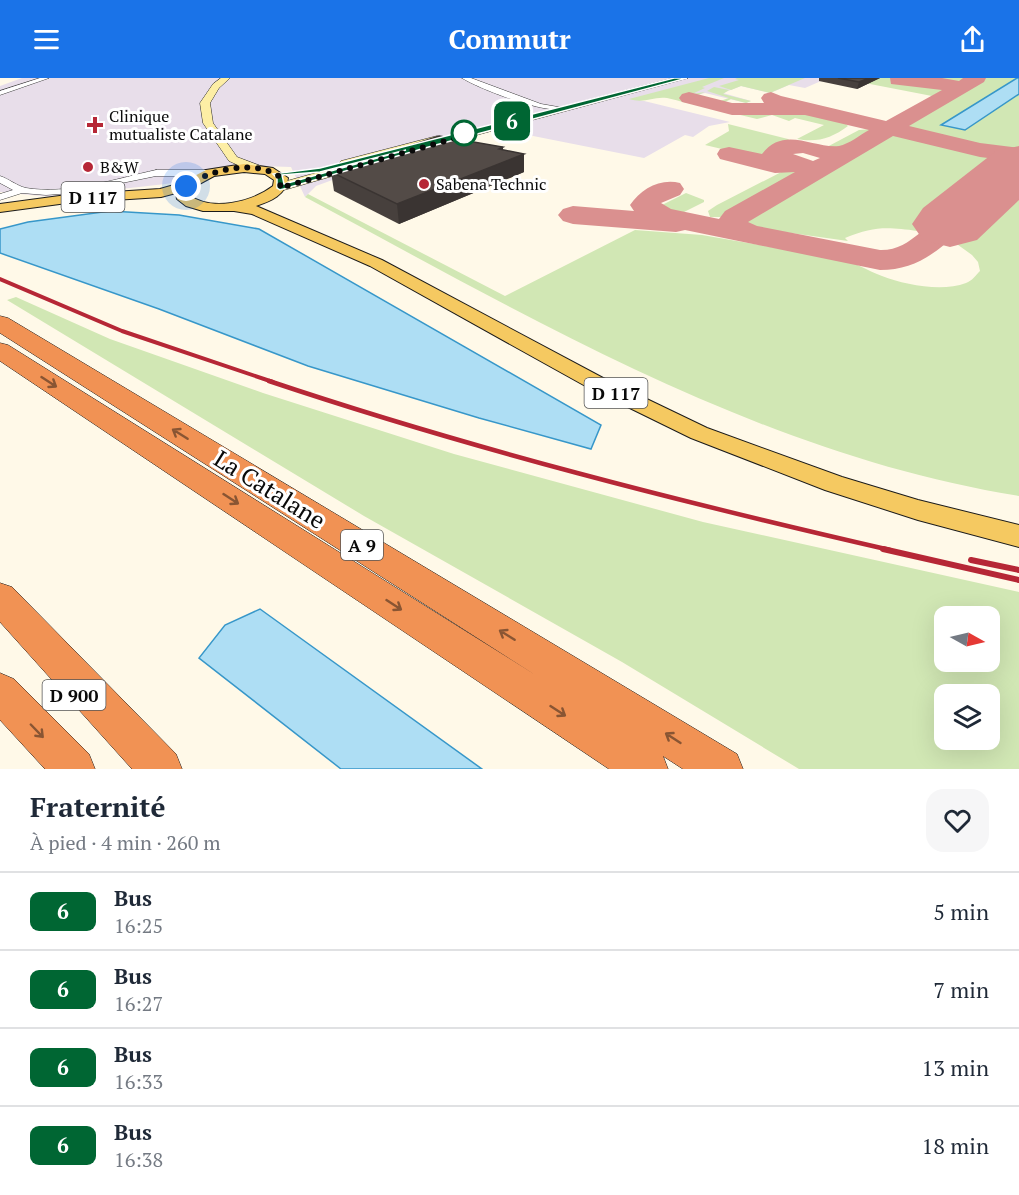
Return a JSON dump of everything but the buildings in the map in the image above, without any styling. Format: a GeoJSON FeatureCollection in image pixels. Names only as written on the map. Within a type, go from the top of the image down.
{"type":"FeatureCollection","features":[{"type":"Feature","properties":{"kind":"highway","name":"La Catalane"},"geometry":{"type":"LineString","coordinates":[[0,323],[722,769]]}},
{"type":"Feature","properties":{"kind":"highway","name":"La Catalane"},"geometry":{"type":"LineString","coordinates":[[0,350],[648,769]]}},
{"type":"Feature","properties":{"kind":"highway"},"geometry":{"type":"LineString","coordinates":[[0,598],[162,769]]}},
{"type":"Feature","properties":{"kind":"highway","name":"D 900"},"geometry":{"type":"LineString","coordinates":[[0,620],[149,769]]}},
{"type":"Feature","properties":{"kind":"highway","name":"D 900"},"geometry":{"type":"LineString","coordinates":[[1,693],[74,769]]}},
{"type":"Feature","properties":{"kind":"main road"},"geometry":{"type":"LineString","coordinates":[[257,169],[276,186],[232,206],[204,207],[188,189],[214,172],[257,169]]}},
{"type":"Feature","properties":{"kind":"main road","name":"D 117"},"geometry":{"type":"LineString","coordinates":[[276,186],[274,202],[471,304],[590,369],[694,421],[796,462],[882,490],[1019,526]]}},
{"type":"Feature","properties":{"kind":"main road","name":"D 117"},"geometry":{"type":"LineString","coordinates":[[0,208],[67,199],[188,189]]}},
{"type":"Feature","properties":{"kind":"main road","name":"D 117"},"geometry":{"type":"LineString","coordinates":[[0,215],[188,189]]}},
{"type":"Feature","properties":{"kind":"main road","name":"D 117"},"geometry":{"type":"LineString","coordinates":[[232,206],[256,210],[376,263],[596,383],[699,433],[834,484],[918,510],[1019,536]]}},
{"type":"Feature","properties":{"kind":"street"},"geometry":{"type":"LineString","coordinates":[[0,93],[46,78]]}},
{"type":"Feature","properties":{"kind":"street"},"geometry":{"type":"LineString","coordinates":[[226,78],[210,94],[205,104],[208,123],[233,159],[257,169]]}},
{"type":"Feature","properties":{"kind":"street"},"geometry":{"type":"LineString","coordinates":[[465,78],[541,109]]}},
{"type":"Feature","properties":{"kind":"street"},"geometry":{"type":"LineString","coordinates":[[276,186],[320,170],[541,109],[560,108],[676,78]]}},
{"type":"Feature","properties":{"kind":"street"},"geometry":{"type":"LineString","coordinates":[[276,186],[684,78]]}},
{"type":"Feature","properties":{"kind":"street"},"geometry":{"type":"LineString","coordinates":[[0,197],[21,190],[46,192],[73,189],[156,173],[214,172],[233,159]]}},
{"type":"Feature","properties":{"kind":"street"},"geometry":{"type":"LineString","coordinates":[[178,173],[188,189]]}},
{"type":"Feature","properties":{"kind":"street"},"geometry":{"type":"LineString","coordinates":[[0,179],[21,190]]}},
{"type":"Feature","properties":{"kind":"shaded area"},"geometry":{"type":"Polygon","coordinates":[[[22,78],[882,78],[862,86],[821,81],[805,88],[789,85],[770,93],[741,86],[723,93],[751,101],[746,103],[705,93],[697,95],[673,89],[636,99],[730,122],[709,126],[693,137],[685,135],[644,158],[498,129],[379,163],[316,186],[305,197],[291,167],[235,165],[174,183],[51,197],[0,192],[0,86],[22,78]]]}},
{"type":"Feature","properties":{"kind":"green space"},"geometry":{"type":"Polygon","coordinates":[[[709,78],[724,78],[692,94],[705,92],[698,95],[720,101],[729,98],[707,91],[714,87],[729,90],[723,94],[751,101],[746,103],[731,99],[725,102],[792,108],[734,107],[727,103],[724,105],[705,99],[691,98],[689,99],[701,102],[688,103],[667,98],[640,101],[629,99],[709,78]]]}},
{"type":"Feature","properties":{"kind":"green space"},"geometry":{"type":"Polygon","coordinates":[[[805,78],[770,93],[741,86],[731,90],[719,86],[739,80],[735,79],[805,78]]]}},
{"type":"Feature","properties":{"kind":"green space"},"geometry":{"type":"Polygon","coordinates":[[[839,78],[969,78],[932,96],[839,78]]]}},
{"type":"Feature","properties":{"kind":"green space"},"geometry":{"type":"Polygon","coordinates":[[[984,78],[1019,78],[1019,147],[995,148],[960,144],[925,136],[903,126],[984,78]]]}},
{"type":"Feature","properties":{"kind":"green space"},"geometry":{"type":"Polygon","coordinates":[[[807,111],[842,120],[848,126],[824,138],[804,140],[797,139],[824,125],[795,118],[789,121],[772,115],[757,119],[736,114],[741,112],[807,111]]]}},
{"type":"Feature","properties":{"kind":"green space"},"geometry":{"type":"Polygon","coordinates":[[[728,124],[788,139],[792,142],[760,158],[705,145],[729,131],[728,124]]]}},
{"type":"Feature","properties":{"kind":"green space"},"geometry":{"type":"Polygon","coordinates":[[[871,129],[871,133],[837,151],[825,148],[859,130],[871,129]]]}},
{"type":"Feature","properties":{"kind":"green space"},"geometry":{"type":"Polygon","coordinates":[[[898,134],[977,152],[994,159],[997,167],[918,231],[873,229],[845,238],[848,241],[762,229],[746,222],[745,217],[887,135],[898,134]]]}},
{"type":"Feature","properties":{"kind":"green space"},"geometry":{"type":"Polygon","coordinates":[[[791,167],[800,169],[802,172],[722,217],[710,217],[708,211],[717,205],[791,167]]]}},
{"type":"Feature","properties":{"kind":"green space"},"geometry":{"type":"Polygon","coordinates":[[[1019,183],[1019,496],[924,476],[831,449],[740,415],[562,334],[305,197],[308,194],[505,296],[635,230],[702,235],[839,259],[912,285],[956,286],[970,281],[980,271],[978,262],[972,255],[954,242],[1019,183]]]}},
{"type":"Feature","properties":{"kind":"green space"},"geometry":{"type":"Polygon","coordinates":[[[686,193],[704,202],[682,213],[664,209],[662,205],[686,193]]]}},
{"type":"Feature","properties":{"kind":"green space"},"geometry":{"type":"Polygon","coordinates":[[[16,297],[110,339],[263,393],[454,454],[703,522],[1019,592],[1019,769],[799,769],[622,662],[364,516],[7,300],[16,297]]]}},
{"type":"Feature","properties":{"kind":"water"},"geometry":{"type":"Polygon","coordinates":[[[1019,78],[1019,94],[965,130],[941,125],[1019,78]]]}},
{"type":"Feature","properties":{"kind":"water"},"geometry":{"type":"Polygon","coordinates":[[[110,211],[179,215],[259,229],[601,425],[591,449],[308,366],[159,309],[0,253],[0,229],[28,222],[110,211]]]}},
{"type":"Feature","properties":{"kind":"water"},"geometry":{"type":"Polygon","coordinates":[[[260,609],[482,769],[341,769],[199,658],[225,625],[260,609]]]}},
{"type":"Feature","properties":{"kind":"taxiway"},"geometry":{"type":"LineString","coordinates":[[961,87],[977,78]]}},
{"type":"Feature","properties":{"kind":"taxiway"},"geometry":{"type":"LineString","coordinates":[[898,80],[912,79],[961,87]]}},
{"type":"Feature","properties":{"kind":"taxiway"},"geometry":{"type":"LineString","coordinates":[[889,128],[961,87]]}},
{"type":"Feature","properties":{"kind":"taxiway"},"geometry":{"type":"LineString","coordinates":[[689,98],[732,109],[802,109]]}},
{"type":"Feature","properties":{"kind":"taxiway"},"geometry":{"type":"LineString","coordinates":[[771,98],[774,101],[889,128]]}},
{"type":"Feature","properties":{"kind":"taxiway"},"geometry":{"type":"LineString","coordinates":[[810,174],[889,128]]}},
{"type":"Feature","properties":{"kind":"taxiway"},"geometry":{"type":"LineString","coordinates":[[889,128],[980,150],[1019,155]]}},
{"type":"Feature","properties":{"kind":"taxiway"},"geometry":{"type":"LineString","coordinates":[[810,174],[808,168],[773,156],[794,146],[827,152],[847,152]]}},
{"type":"Feature","properties":{"kind":"taxiway"},"geometry":{"type":"LineString","coordinates":[[729,154],[775,165],[796,164]]}},
{"type":"Feature","properties":{"kind":"taxiway"},"geometry":{"type":"LineString","coordinates":[[749,234],[738,229],[732,222],[735,217],[810,174]]}},
{"type":"Feature","properties":{"kind":"taxiway"},"geometry":{"type":"LineString","coordinates":[[670,189],[649,198],[644,205],[662,216],[749,234]]}},
{"type":"Feature","properties":{"kind":"taxiway"},"geometry":{"type":"LineString","coordinates":[[573,215],[676,223]]}},
{"type":"Feature","properties":{"kind":"taxiway"},"geometry":{"type":"LineString","coordinates":[[749,234],[880,260],[891,260],[910,255],[926,245],[950,224]]}},
{"type":"Feature","properties":{"kind":"runway"},"geometry":{"type":"LineString","coordinates":[[950,224],[1019,165]]}},
{"type":"Feature","properties":{"kind":"railway"},"geometry":{"type":"LineString","coordinates":[[0,279],[122,331],[273,382]]}},
{"type":"Feature","properties":{"kind":"railway"},"geometry":{"type":"LineString","coordinates":[[269,381],[345,406],[577,473],[890,550]]}},
{"type":"Feature","properties":{"kind":"railway"},"geometry":{"type":"LineString","coordinates":[[883,549],[1019,580]]}},
{"type":"Feature","properties":{"kind":"railway"},"geometry":{"type":"LineString","coordinates":[[971,560],[1019,570]]}},
{"type":"Feature","properties":{"kind":"bus line","name":"6"},"geometry":{"type":"LineString","coordinates":[[675,78],[320,170],[276,174],[281,178],[280,188],[334,171],[684,78]]}},
{"type":"Feature","properties":{"kind":"place","name":"Clinique mutualiste Catalane"},"geometry":{"type":"Point","coordinates":[95,125]}},
{"type":"Feature","properties":{"kind":"place","name":"B&W"},"geometry":{"type":"Point","coordinates":[88,167]}},
{"type":"Feature","properties":{"kind":"place","name":"Sabena Technic"},"geometry":{"type":"Point","coordinates":[424,184]}},
{"type":"Feature","properties":{"kind":"route"},"geometry":{"type":"LineString","coordinates":[[186,186],[193,180],[211,173],[244,168],[276,174],[281,178],[280,188],[463,136],[464,133]]}}]}
